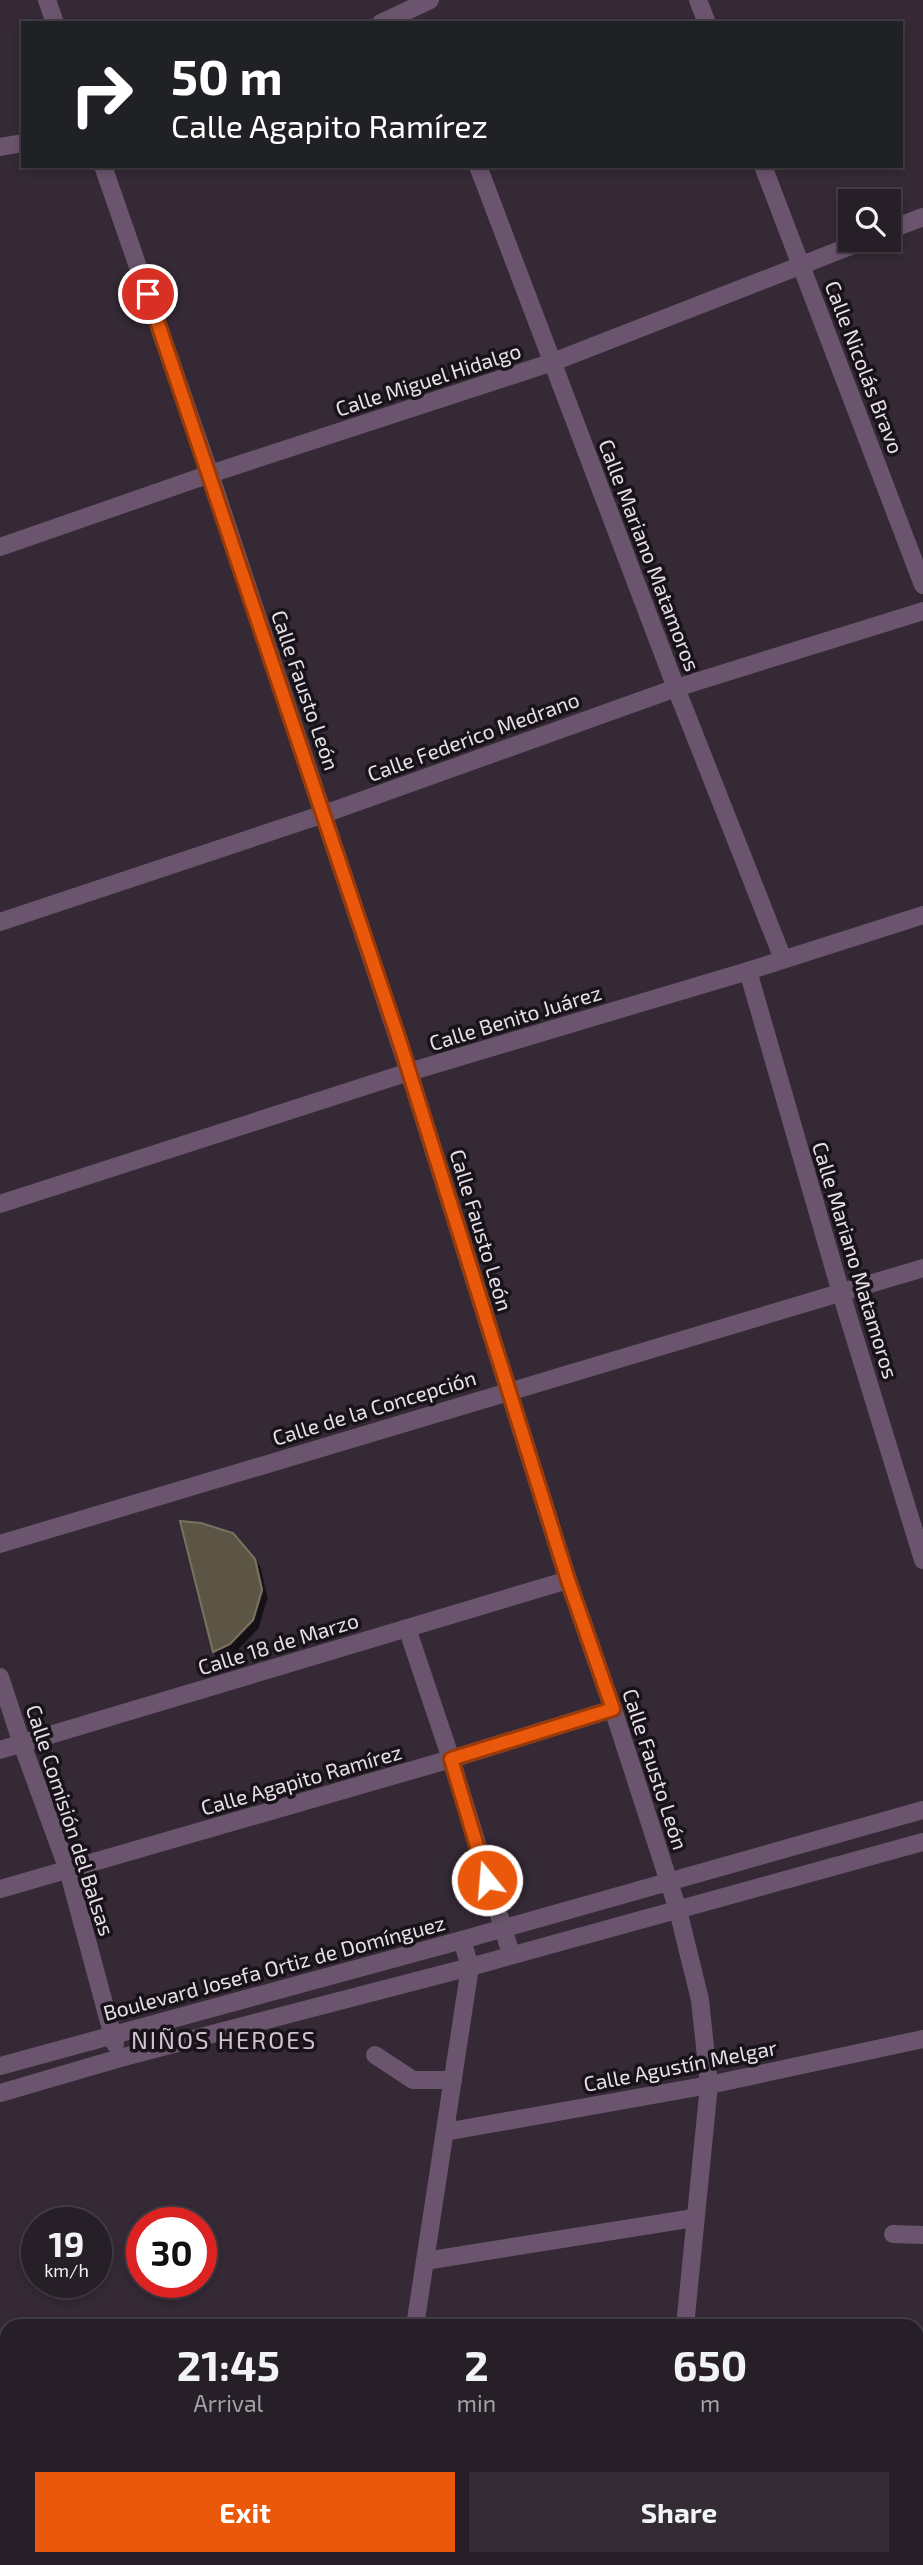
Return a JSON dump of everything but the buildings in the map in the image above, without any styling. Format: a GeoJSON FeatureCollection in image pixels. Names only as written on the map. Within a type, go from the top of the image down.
{"type":"FeatureCollection","features":[{"type":"Feature","properties":{"kind":"street"},"geometry":{"type":"LineString","coordinates":[[47,0],[54,21]]}},
{"type":"Feature","properties":{"kind":"street"},"geometry":{"type":"LineString","coordinates":[[698,0],[706,21]]}},
{"type":"Feature","properties":{"kind":"street"},"geometry":{"type":"LineString","coordinates":[[386,21],[420,8]]}},
{"type":"Feature","properties":{"kind":"street"},"geometry":{"type":"LineString","coordinates":[[0,147],[21,144]]}},
{"type":"Feature","properties":{"kind":"street","name":"Calle Fausto León"},"geometry":{"type":"LineString","coordinates":[[104,168],[324,814],[409,1072],[568,1580],[678,1910],[700,2000],[709,2085],[686,2319]]}},
{"type":"Feature","properties":{"kind":"street","name":"Calle Mariano Matamoros"},"geometry":{"type":"LineString","coordinates":[[479,168],[676,688],[783,959]]}},
{"type":"Feature","properties":{"kind":"street","name":"Calle Nicolás Bravo"},"geometry":{"type":"LineString","coordinates":[[764,168],[923,585]]}},
{"type":"Feature","properties":{"kind":"street"},"geometry":{"type":"LineString","coordinates":[[901,225],[923,217]]}},
{"type":"Feature","properties":{"kind":"street","name":"Calle Miguel Hidalgo"},"geometry":{"type":"LineString","coordinates":[[0,547],[210,474],[553,362],[838,251]]}},
{"type":"Feature","properties":{"kind":"street","name":"Calle Federico Medrano"},"geometry":{"type":"LineString","coordinates":[[0,922],[324,814],[676,688],[923,611]]}},
{"type":"Feature","properties":{"kind":"street","name":"Calle Benito Juárez"},"geometry":{"type":"LineString","coordinates":[[0,1204],[409,1072],[748,971],[923,915]]}},
{"type":"Feature","properties":{"kind":"street","name":"Calle Mariano Matamoros"},"geometry":{"type":"LineString","coordinates":[[748,971],[841,1293],[923,1560]]}},
{"type":"Feature","properties":{"kind":"street","name":"Calle de la Concepción"},"geometry":{"type":"LineString","coordinates":[[0,1544],[923,1268]]}},
{"type":"Feature","properties":{"kind":"street","name":"Calle 18 de Marzo"},"geometry":{"type":"LineString","coordinates":[[0,1750],[568,1580]]}},
{"type":"Feature","properties":{"kind":"street"},"geometry":{"type":"LineString","coordinates":[[407,1628],[451,1759],[511,1954]]}},
{"type":"Feature","properties":{"kind":"street","name":"Calle Comisión del Balsas"},"geometry":{"type":"LineString","coordinates":[[0,1677],[68,1870],[120,2058]]}},
{"type":"Feature","properties":{"kind":"street","name":"Calle Agapito Ramírez"},"geometry":{"type":"LineString","coordinates":[[0,1889],[451,1759],[613,1709]]}},
{"type":"Feature","properties":{"kind":"street","name":"Boulevard Josefa Ortiz de Domínguez"},"geometry":{"type":"LineString","coordinates":[[0,2066],[923,1810]]}},
{"type":"Feature","properties":{"kind":"street"},"geometry":{"type":"LineString","coordinates":[[0,2093],[120,2058],[470,1967],[923,1842]]}},
{"type":"Feature","properties":{"kind":"street"},"geometry":{"type":"LineString","coordinates":[[416,2319],[470,1967],[462,1940]]}},
{"type":"Feature","properties":{"kind":"street","name":"Calle Agustín Melgar"},"geometry":{"type":"LineString","coordinates":[[445,2132],[709,2085],[923,2039]]}},
{"type":"Feature","properties":{"kind":"street"},"geometry":{"type":"LineString","coordinates":[[375,2055],[413,2080],[453,2080]]}},
{"type":"Feature","properties":{"kind":"street"},"geometry":{"type":"LineString","coordinates":[[425,2261],[694,2218]]}},
{"type":"Feature","properties":{"kind":"street"},"geometry":{"type":"LineString","coordinates":[[893,2234],[923,2235]]}},
{"type":"Feature","properties":{"kind":"district","name":"NIÑOS HEROES"},"geometry":{"type":"Point","coordinates":[224,2039]}},
{"type":"Feature","properties":{"kind":"route"},"geometry":{"type":"LineString","coordinates":[[148,294],[401,1046],[568,1580],[613,1709],[451,1759],[487,1880]]}}]}
